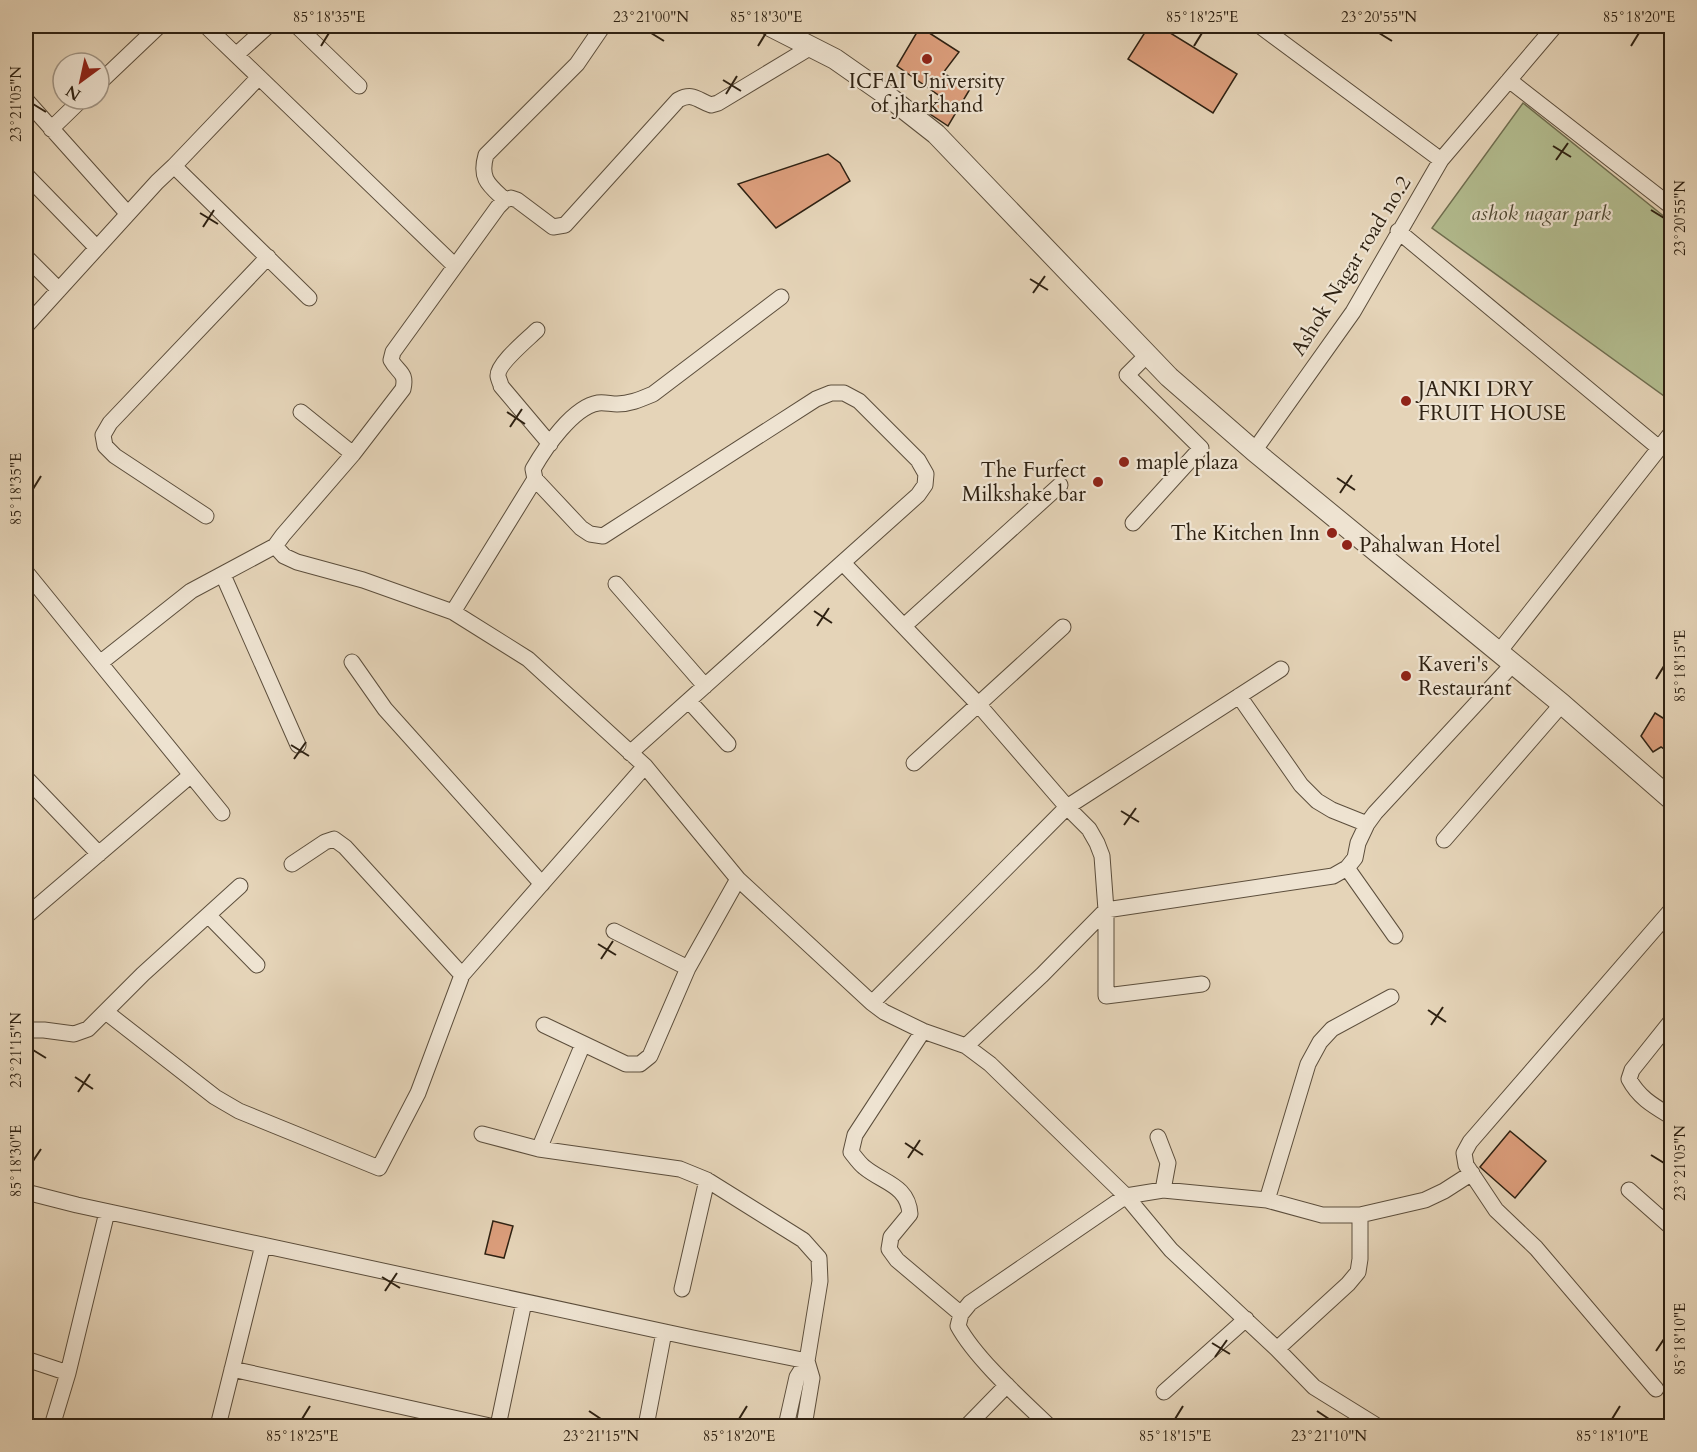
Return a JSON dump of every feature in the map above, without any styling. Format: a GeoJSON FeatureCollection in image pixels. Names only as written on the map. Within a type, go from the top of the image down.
{"type":"FeatureCollection","features":[{"type":"Feature","properties":{"kind":"street"},"geometry":{"type":"LineString","coordinates":[[111,72],[159,26]]}},
{"type":"Feature","properties":{"kind":"street"},"geometry":{"type":"LineString","coordinates":[[206,26],[455,266]]}},
{"type":"Feature","properties":{"kind":"street"},"geometry":{"type":"LineString","coordinates":[[236,55],[268,26]]}},
{"type":"Feature","properties":{"kind":"street"},"geometry":{"type":"LineString","coordinates":[[297,26],[359,86]]}},
{"type":"Feature","properties":{"kind":"street"},"geometry":{"type":"LineString","coordinates":[[506,200],[487,183],[483,175],[486,155],[578,64],[603,26]]}},
{"type":"Feature","properties":{"kind":"street"},"geometry":{"type":"LineString","coordinates":[[770,26],[835,59],[936,134],[1169,377],[1254,451],[1562,704],[1671,800]]}},
{"type":"Feature","properties":{"kind":"street"},"geometry":{"type":"LineString","coordinates":[[1260,26],[1441,160]]}},
{"type":"Feature","properties":{"kind":"street","name":"Ashok Nagar road no.2"},"geometry":{"type":"LineString","coordinates":[[1254,451],[1353,312],[1441,160],[1555,26]]}},
{"type":"Feature","properties":{"kind":"street"},"geometry":{"type":"LineString","coordinates":[[100,663],[191,591],[223,576],[275,546],[353,454],[403,389],[405,380],[391,360],[393,352],[506,200],[511,198],[517,200],[553,227],[565,225],[678,100],[686,96],[693,96],[711,105],[717,103],[811,47]]}},
{"type":"Feature","properties":{"kind":"street"},"geometry":{"type":"LineString","coordinates":[[26,326],[259,76]]}},
{"type":"Feature","properties":{"kind":"street"},"geometry":{"type":"LineString","coordinates":[[1509,80],[1671,207]]}},
{"type":"Feature","properties":{"kind":"street"},"geometry":{"type":"LineString","coordinates":[[26,100],[128,214]]}},
{"type":"Feature","properties":{"kind":"street"},"geometry":{"type":"LineString","coordinates":[[51,129],[70,111]]}},
{"type":"Feature","properties":{"kind":"street"},"geometry":{"type":"LineString","coordinates":[[174,166],[309,298]]}},
{"type":"Feature","properties":{"kind":"street"},"geometry":{"type":"LineString","coordinates":[[26,175],[97,248]]}},
{"type":"Feature","properties":{"kind":"street"},"geometry":{"type":"LineString","coordinates":[[1398,231],[1659,448]]}},
{"type":"Feature","properties":{"kind":"street"},"geometry":{"type":"LineString","coordinates":[[26,257],[59,290]]}},
{"type":"Feature","properties":{"kind":"street"},"geometry":{"type":"LineString","coordinates":[[206,516],[115,456],[105,446],[103,435],[110,423],[268,257]]}},
{"type":"Feature","properties":{"kind":"street"},"geometry":{"type":"LineString","coordinates":[[630,753],[918,495],[925,485],[926,474],[918,460],[859,401],[844,393],[831,393],[816,399],[603,537],[590,534],[581,528],[535,479],[533,469],[550,444],[570,420],[585,408],[599,403],[634,402],[653,394],[782,297]]}},
{"type":"Feature","properties":{"kind":"street"},"geometry":{"type":"LineString","coordinates":[[537,330],[505,362],[498,377],[501,386],[550,444]]}},
{"type":"Feature","properties":{"kind":"street"},"geometry":{"type":"LineString","coordinates":[[1133,523],[1201,448],[1127,375],[1147,355]]}},
{"type":"Feature","properties":{"kind":"street"},"geometry":{"type":"LineString","coordinates":[[302,412],[353,454]]}},
{"type":"Feature","properties":{"kind":"street"},"geometry":{"type":"LineString","coordinates":[[966,1046],[1042,975],[1106,910],[1333,876],[1347,868],[1355,858],[1358,843],[1375,813],[1505,659],[1671,432]]}},
{"type":"Feature","properties":{"kind":"street"},"geometry":{"type":"LineString","coordinates":[[453,612],[535,479]]}},
{"type":"Feature","properties":{"kind":"street"},"geometry":{"type":"LineString","coordinates":[[904,626],[1060,485]]}},
{"type":"Feature","properties":{"kind":"street"},"geometry":{"type":"LineString","coordinates":[[275,546],[284,556],[291,559],[363,580],[453,612],[528,659],[645,766],[738,879],[872,1003],[884,1012],[923,1031],[966,1046],[990,1064],[1126,1196],[1171,1250],[1277,1348],[1314,1387],[1377,1426]]}},
{"type":"Feature","properties":{"kind":"street"},"geometry":{"type":"LineString","coordinates":[[843,563],[978,704],[1067,807],[1089,829],[1102,856],[1106,910],[1106,996],[1202,984]]}},
{"type":"Feature","properties":{"kind":"street"},"geometry":{"type":"LineString","coordinates":[[26,573],[222,813]]}},
{"type":"Feature","properties":{"kind":"street"},"geometry":{"type":"LineString","coordinates":[[223,576],[298,745]]}},
{"type":"Feature","properties":{"kind":"street"},"geometry":{"type":"LineString","coordinates":[[616,584],[705,686]]}},
{"type":"Feature","properties":{"kind":"street"},"geometry":{"type":"LineString","coordinates":[[914,763],[1063,627]]}},
{"type":"Feature","properties":{"kind":"street"},"geometry":{"type":"LineString","coordinates":[[352,662],[385,709],[542,884]]}},
{"type":"Feature","properties":{"kind":"street"},"geometry":{"type":"LineString","coordinates":[[872,1003],[1067,807],[1281,669]]}},
{"type":"Feature","properties":{"kind":"street"},"geometry":{"type":"LineString","coordinates":[[1239,696],[1301,785],[1317,801],[1332,810],[1367,824]]}},
{"type":"Feature","properties":{"kind":"street"},"geometry":{"type":"LineString","coordinates":[[688,701],[728,744]]}},
{"type":"Feature","properties":{"kind":"street"},"geometry":{"type":"LineString","coordinates":[[1444,840],[1562,704]]}},
{"type":"Feature","properties":{"kind":"street"},"geometry":{"type":"LineString","coordinates":[[106,1012],[215,1096],[238,1111],[379,1168],[418,1093],[462,975],[645,766]]}},
{"type":"Feature","properties":{"kind":"street"},"geometry":{"type":"LineString","coordinates":[[26,916],[191,775]]}},
{"type":"Feature","properties":{"kind":"street"},"geometry":{"type":"LineString","coordinates":[[27,779],[99,854]]}},
{"type":"Feature","properties":{"kind":"street"},"geometry":{"type":"LineString","coordinates":[[292,864],[325,842],[334,839],[345,847],[462,975]]}},
{"type":"Feature","properties":{"kind":"street"},"geometry":{"type":"LineString","coordinates":[[1347,868],[1395,936]]}},
{"type":"Feature","properties":{"kind":"street"},"geometry":{"type":"LineString","coordinates":[[544,1024],[626,1064],[640,1064],[650,1056],[688,968],[738,879]]}},
{"type":"Feature","properties":{"kind":"street"},"geometry":{"type":"LineString","coordinates":[[26,1030],[74,1034],[88,1029],[143,974],[240,886]]}},
{"type":"Feature","properties":{"kind":"street"},"geometry":{"type":"LineString","coordinates":[[1656,1389],[1536,1248],[1496,1210],[1466,1165],[1464,1153],[1470,1142],[1671,909]]}},
{"type":"Feature","properties":{"kind":"street"},"geometry":{"type":"LineString","coordinates":[[208,915],[257,966]]}},
{"type":"Feature","properties":{"kind":"street"},"geometry":{"type":"LineString","coordinates":[[614,931],[688,968]]}},
{"type":"Feature","properties":{"kind":"street"},"geometry":{"type":"LineString","coordinates":[[1267,1200],[1308,1064],[1320,1042],[1332,1029],[1391,998]]}},
{"type":"Feature","properties":{"kind":"street"},"geometry":{"type":"LineString","coordinates":[[1671,1020],[1632,1070],[1629,1079],[1635,1090],[1645,1100],[1671,1117]]}},
{"type":"Feature","properties":{"kind":"street"},"geometry":{"type":"LineString","coordinates":[[923,1031],[855,1135],[851,1152],[863,1166],[898,1188],[909,1202],[910,1214],[891,1237],[890,1249],[897,1260],[961,1314]]}},
{"type":"Feature","properties":{"kind":"street"},"geometry":{"type":"LineString","coordinates":[[539,1149],[583,1044]]}},
{"type":"Feature","properties":{"kind":"street"},"geometry":{"type":"LineString","coordinates":[[482,1134],[539,1149],[680,1169],[707,1180],[803,1240],[819,1258],[820,1281],[807,1361],[797,1377],[786,1426]]}},
{"type":"Feature","properties":{"kind":"street"},"geometry":{"type":"LineString","coordinates":[[1158,1137],[1168,1163],[1163,1190]]}},
{"type":"Feature","properties":{"kind":"street"},"geometry":{"type":"LineString","coordinates":[[1049,1426],[1007,1385],[965,1338],[958,1326],[961,1314],[970,1303],[1126,1196],[1163,1190],[1267,1200],[1322,1215],[1360,1215],[1425,1200],[1472,1173]]}},
{"type":"Feature","properties":{"kind":"street"},"geometry":{"type":"LineString","coordinates":[[682,1289],[707,1180]]}},
{"type":"Feature","properties":{"kind":"street"},"geometry":{"type":"LineString","coordinates":[[1629,1190],[1671,1228]]}},
{"type":"Feature","properties":{"kind":"street"},"geometry":{"type":"LineString","coordinates":[[26,1192],[107,1212],[807,1361]]}},
{"type":"Feature","properties":{"kind":"street"},"geometry":{"type":"LineString","coordinates":[[52,1426],[68,1373],[107,1212]]}},
{"type":"Feature","properties":{"kind":"street"},"geometry":{"type":"LineString","coordinates":[[1277,1348],[1348,1284],[1358,1272],[1360,1215]]}},
{"type":"Feature","properties":{"kind":"street"},"geometry":{"type":"LineString","coordinates":[[218,1426],[263,1245]]}},
{"type":"Feature","properties":{"kind":"street"},"geometry":{"type":"LineString","coordinates":[[498,1426],[524,1302]]}},
{"type":"Feature","properties":{"kind":"street"},"geometry":{"type":"LineString","coordinates":[[1164,1392],[1246,1319]]}},
{"type":"Feature","properties":{"kind":"street"},"geometry":{"type":"LineString","coordinates":[[646,1426],[664,1332]]}},
{"type":"Feature","properties":{"kind":"street"},"geometry":{"type":"LineString","coordinates":[[26,1359],[68,1373]]}},
{"type":"Feature","properties":{"kind":"street"},"geometry":{"type":"LineString","coordinates":[[804,1426],[812,1378],[807,1361]]}},
{"type":"Feature","properties":{"kind":"street"},"geometry":{"type":"LineString","coordinates":[[232,1369],[490,1426]]}},
{"type":"Feature","properties":{"kind":"street"},"geometry":{"type":"LineString","coordinates":[[967,1426],[1007,1385]]}},
{"type":"Feature","properties":{"kind":"green space","name":"ashok nagar park"},"geometry":{"type":"Polygon","coordinates":[[[1523,103],[1671,222],[1671,401],[1432,228],[1523,103]]]}},
{"type":"Feature","properties":{"kind":"building"},"geometry":{"type":"Polygon","coordinates":[[[1149,26],[1159,26],[1237,74],[1213,113],[1128,59],[1149,26]]]}},
{"type":"Feature","properties":{"kind":"building","name":"ICFAI University of jharkhand"},"geometry":{"type":"Polygon","coordinates":[[[920,27],[959,52],[943,73],[970,89],[948,126],[930,114],[941,97],[897,66],[920,27]]]}},
{"type":"Feature","properties":{"kind":"building"},"geometry":{"type":"Polygon","coordinates":[[[828,154],[840,163],[850,181],[776,228],[738,184],[828,154]]]}},
{"type":"Feature","properties":{"kind":"building"},"geometry":{"type":"Polygon","coordinates":[[[1655,713],[1671,723],[1671,754],[1661,747],[1653,752],[1641,736],[1655,713]]]}},
{"type":"Feature","properties":{"kind":"building"},"geometry":{"type":"Polygon","coordinates":[[[1510,1131],[1546,1161],[1515,1198],[1480,1167],[1510,1131]]]}},
{"type":"Feature","properties":{"kind":"building"},"geometry":{"type":"Polygon","coordinates":[[[493,1221],[513,1226],[504,1258],[485,1254],[493,1221]]]}},
{"type":"Feature","properties":{"kind":"place","name":"ICFAI University of jharkhand"},"geometry":{"type":"Point","coordinates":[927,59]}},
{"type":"Feature","properties":{"kind":"place","name":"JANKI DRY FRUIT HOUSE"},"geometry":{"type":"Point","coordinates":[1406,401]}},
{"type":"Feature","properties":{"kind":"place","name":"maple plaza"},"geometry":{"type":"Point","coordinates":[1124,462]}},
{"type":"Feature","properties":{"kind":"place","name":"The Furfect Milkshake bar"},"geometry":{"type":"Point","coordinates":[1098,482]}},
{"type":"Feature","properties":{"kind":"place","name":"The Kitchen Inn"},"geometry":{"type":"Point","coordinates":[1332,533]}},
{"type":"Feature","properties":{"kind":"place","name":"Pahalwan Hotel"},"geometry":{"type":"Point","coordinates":[1347,545]}},
{"type":"Feature","properties":{"kind":"place","name":"Kaveri's Restaurant"},"geometry":{"type":"Point","coordinates":[1406,676]}}]}
